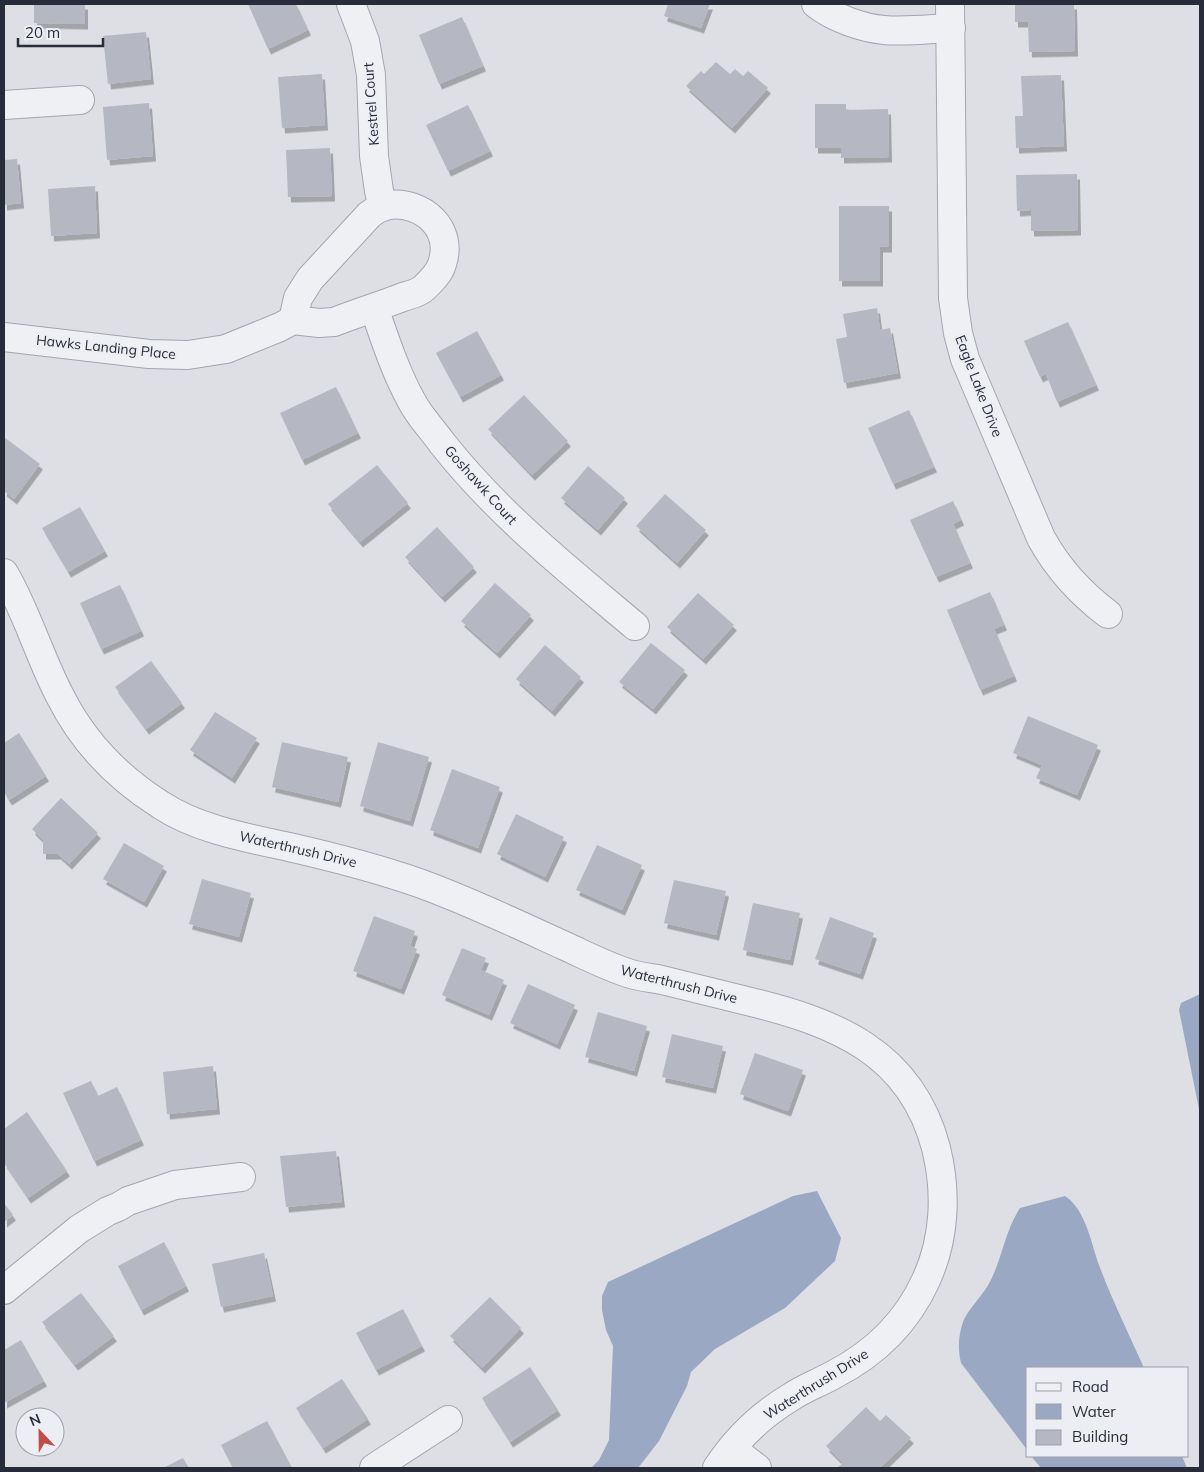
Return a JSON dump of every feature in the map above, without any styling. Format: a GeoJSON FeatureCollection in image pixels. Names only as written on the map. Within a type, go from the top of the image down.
{"type":"FeatureCollection","features":[{"type":"Feature","properties":{"kind":"street","name":"Kestrel Court"},"geometry":{"type":"LineString","coordinates":[[351,4],[365,41],[372,75],[375,167],[383,207]]}},
{"type":"Feature","properties":{"kind":"street"},"geometry":{"type":"LineString","coordinates":[[816,4],[829,13],[846,20],[884,30],[951,16]]}},
{"type":"Feature","properties":{"kind":"street","name":"Eagle Lake Drive"},"geometry":{"type":"LineString","coordinates":[[951,16],[953,298],[960,341],[971,375],[1050,555],[1088,599],[1108,614]]}},
{"type":"Feature","properties":{"kind":"street"},"geometry":{"type":"LineString","coordinates":[[4,104],[80,100]]}},
{"type":"Feature","properties":{"kind":"street"},"geometry":{"type":"LineString","coordinates":[[389,204],[401,204],[420,209],[434,221],[441,232],[445,251],[442,266],[434,278],[422,289],[374,308],[334,322],[319,324],[293,320],[298,298],[310,279],[369,215],[389,204]]}},
{"type":"Feature","properties":{"kind":"street","name":"Goshawk Court"},"geometry":{"type":"LineString","coordinates":[[374,308],[403,386],[418,412],[457,462],[482,491],[535,542],[635,626]]}},
{"type":"Feature","properties":{"kind":"street","name":"Hawks Landing Place"},"geometry":{"type":"LineString","coordinates":[[4,337],[149,354],[188,355],[226,348],[293,320]]}},
{"type":"Feature","properties":{"kind":"street","name":"Waterthrush Drive"},"geometry":{"type":"LineString","coordinates":[[4,573],[20,603],[60,696],[81,731],[102,757],[127,781],[171,811],[208,827],[360,864],[417,882],[453,895],[595,960],[633,975],[791,1012],[850,1036],[874,1052],[893,1070],[909,1090],[922,1112],[933,1138],[942,1175],[943,1216],[935,1255],[926,1279],[907,1314],[880,1343],[860,1360],[786,1400],[756,1421],[725,1459]]}},
{"type":"Feature","properties":{"kind":"street"},"geometry":{"type":"LineString","coordinates":[[4,1290],[79,1229],[128,1201],[175,1185],[241,1177]]}},
{"type":"Feature","properties":{"kind":"street"},"geometry":{"type":"LineString","coordinates":[[374,1468],[448,1420]]}},
{"type":"Feature","properties":{"kind":"street"},"geometry":{"type":"LineString","coordinates":[[725,1459],[757,1468]]}},
{"type":"Feature","properties":{"kind":"water"},"geometry":{"type":"Polygon","coordinates":[[[1200,994],[1200,1114],[1179,1010],[1181,1003],[1200,994]]]}},
{"type":"Feature","properties":{"kind":"water"},"geometry":{"type":"Polygon","coordinates":[[[817,1191],[841,1238],[835,1261],[785,1308],[715,1349],[691,1372],[687,1386],[659,1441],[638,1468],[591,1468],[599,1460],[609,1440],[613,1346],[606,1330],[602,1310],[602,1296],[608,1282],[793,1196],[817,1191]]]}},
{"type":"Feature","properties":{"kind":"water"},"geometry":{"type":"Polygon","coordinates":[[[1065,1196],[1072,1202],[1083,1218],[1104,1278],[1144,1367],[1026,1367],[1026,1448],[961,1363],[959,1349],[962,1325],[992,1277],[1010,1227],[1020,1208],[1065,1196]]]}},
{"type":"Feature","properties":{"kind":"water"},"geometry":{"type":"Polygon","coordinates":[[[1032,1457],[1182,1457],[1187,1468],[1041,1468],[1032,1457]]]}},
{"type":"Feature","properties":{"kind":"building"},"geometry":{"type":"Polygon","coordinates":[[[34,4],[85,4],[85,24],[34,23],[34,4]]]}},
{"type":"Feature","properties":{"kind":"building"},"geometry":{"type":"Polygon","coordinates":[[[248,4],[296,4],[308,30],[268,49],[248,4]]]}},
{"type":"Feature","properties":{"kind":"building"},"geometry":{"type":"Polygon","coordinates":[[[668,4],[710,4],[701,28],[664,16],[668,4]]]}},
{"type":"Feature","properties":{"kind":"building"},"geometry":{"type":"Polygon","coordinates":[[[1015,4],[1074,4],[1075,51],[1029,52],[1028,22],[1015,22],[1015,4]]]}},
{"type":"Feature","properties":{"kind":"building"},"geometry":{"type":"Polygon","coordinates":[[[462,17],[483,66],[439,84],[419,35],[462,17]]]}},
{"type":"Feature","properties":{"kind":"building"},"geometry":{"type":"Polygon","coordinates":[[[146,32],[151,79],[108,84],[103,36],[146,32]]]}},
{"type":"Feature","properties":{"kind":"building"},"geometry":{"type":"Polygon","coordinates":[[[716,62],[730,74],[735,69],[743,76],[748,71],[768,88],[732,128],[686,86],[701,71],[704,74],[716,62]]]}},
{"type":"Feature","properties":{"kind":"building"},"geometry":{"type":"Polygon","coordinates":[[[322,74],[325,125],[282,128],[278,77],[322,74]]]}},
{"type":"Feature","properties":{"kind":"building"},"geometry":{"type":"Polygon","coordinates":[[[1061,75],[1064,146],[1016,148],[1015,116],[1023,116],[1021,76],[1061,75]]]}},
{"type":"Feature","properties":{"kind":"building"},"geometry":{"type":"Polygon","coordinates":[[[149,103],[153,156],[107,160],[103,107],[149,103]]]}},
{"type":"Feature","properties":{"kind":"building"},"geometry":{"type":"Polygon","coordinates":[[[815,104],[846,104],[846,110],[888,109],[889,157],[841,158],[841,148],[815,148],[815,104]]]}},
{"type":"Feature","properties":{"kind":"building"},"geometry":{"type":"Polygon","coordinates":[[[468,105],[490,151],[448,171],[426,125],[468,105]]]}},
{"type":"Feature","properties":{"kind":"building"},"geometry":{"type":"Polygon","coordinates":[[[330,148],[332,196],[288,197],[286,150],[330,148]]]}},
{"type":"Feature","properties":{"kind":"building"},"geometry":{"type":"Polygon","coordinates":[[[17,159],[21,203],[4,205],[4,160],[17,159]]]}},
{"type":"Feature","properties":{"kind":"building"},"geometry":{"type":"Polygon","coordinates":[[[1077,174],[1078,230],[1031,231],[1031,210],[1017,211],[1016,175],[1077,174]]]}},
{"type":"Feature","properties":{"kind":"building"},"geometry":{"type":"Polygon","coordinates":[[[95,186],[97,233],[51,236],[48,189],[95,186]]]}},
{"type":"Feature","properties":{"kind":"building"},"geometry":{"type":"Polygon","coordinates":[[[839,206],[889,206],[889,247],[880,247],[880,281],[839,281],[839,206]]]}},
{"type":"Feature","properties":{"kind":"building"},"geometry":{"type":"Polygon","coordinates":[[[877,308],[880,330],[890,328],[898,373],[844,383],[836,339],[847,337],[843,314],[877,308]]]}},
{"type":"Feature","properties":{"kind":"building"},"geometry":{"type":"Polygon","coordinates":[[[1068,322],[1096,385],[1057,402],[1046,374],[1040,377],[1024,341],[1068,322]]]}},
{"type":"Feature","properties":{"kind":"building"},"geometry":{"type":"Polygon","coordinates":[[[477,331],[501,375],[460,397],[436,353],[477,331]]]}},
{"type":"Feature","properties":{"kind":"building"},"geometry":{"type":"Polygon","coordinates":[[[336,387],[358,433],[302,460],[280,413],[336,387]]]}},
{"type":"Feature","properties":{"kind":"building"},"geometry":{"type":"Polygon","coordinates":[[[524,395],[568,441],[532,475],[488,429],[524,395]]]}},
{"type":"Feature","properties":{"kind":"building"},"geometry":{"type":"Polygon","coordinates":[[[909,410],[934,467],[893,484],[868,428],[909,410]]]}},
{"type":"Feature","properties":{"kind":"building"},"geometry":{"type":"Polygon","coordinates":[[[4,437],[40,464],[14,499],[4,491],[4,437]]]}},
{"type":"Feature","properties":{"kind":"building"},"geometry":{"type":"Polygon","coordinates":[[[377,465],[408,503],[360,542],[328,504],[377,465]]]}},
{"type":"Feature","properties":{"kind":"building"},"geometry":{"type":"Polygon","coordinates":[[[588,466],[625,498],[598,530],[561,498],[588,466]]]}},
{"type":"Feature","properties":{"kind":"building"},"geometry":{"type":"Polygon","coordinates":[[[665,494],[706,530],[677,563],[636,526],[665,494]]]}},
{"type":"Feature","properties":{"kind":"building"},"geometry":{"type":"Polygon","coordinates":[[[953,501],[961,520],[953,524],[970,563],[936,577],[910,520],[953,501]]]}},
{"type":"Feature","properties":{"kind":"building"},"geometry":{"type":"Polygon","coordinates":[[[80,507],[105,551],[68,572],[42,528],[80,507]]]}},
{"type":"Feature","properties":{"kind":"building"},"geometry":{"type":"Polygon","coordinates":[[[437,527],[474,567],[442,597],[405,557],[437,527]]]}},
{"type":"Feature","properties":{"kind":"building"},"geometry":{"type":"Polygon","coordinates":[[[495,583],[531,615],[497,653],[461,621],[495,583]]]}},
{"type":"Feature","properties":{"kind":"building"},"geometry":{"type":"Polygon","coordinates":[[[120,585],[141,631],[101,649],[80,603],[120,585]]]}},
{"type":"Feature","properties":{"kind":"building"},"geometry":{"type":"Polygon","coordinates":[[[990,592],[1004,625],[994,629],[1014,676],[980,690],[947,610],[990,592]]]}},
{"type":"Feature","properties":{"kind":"building"},"geometry":{"type":"Polygon","coordinates":[[[698,593],[734,625],[703,659],[667,627],[698,593]]]}},
{"type":"Feature","properties":{"kind":"building"},"geometry":{"type":"Polygon","coordinates":[[[651,643],[685,670],[653,709],[619,682],[651,643]]]}},
{"type":"Feature","properties":{"kind":"building"},"geometry":{"type":"Polygon","coordinates":[[[545,645],[581,677],[552,711],[516,679],[545,645]]]}},
{"type":"Feature","properties":{"kind":"building"},"geometry":{"type":"Polygon","coordinates":[[[151,661],[182,703],[146,729],[115,687],[151,661]]]}},
{"type":"Feature","properties":{"kind":"building"},"geometry":{"type":"Polygon","coordinates":[[[215,712],[257,738],[232,778],[190,750],[215,712]]]}},
{"type":"Feature","properties":{"kind":"building"},"geometry":{"type":"Polygon","coordinates":[[[1028,716],[1098,745],[1077,795],[1036,778],[1042,765],[1013,753],[1028,716]]]}},
{"type":"Feature","properties":{"kind":"building"},"geometry":{"type":"Polygon","coordinates":[[[19,733],[46,776],[9,800],[4,792],[4,743],[19,733]]]}},
{"type":"Feature","properties":{"kind":"building"},"geometry":{"type":"Polygon","coordinates":[[[282,742],[348,757],[338,802],[272,787],[282,742]]]}},
{"type":"Feature","properties":{"kind":"building"},"geometry":{"type":"Polygon","coordinates":[[[378,742],[429,757],[410,821],[360,806],[378,742]]]}},
{"type":"Feature","properties":{"kind":"building"},"geometry":{"type":"Polygon","coordinates":[[[452,769],[500,787],[478,848],[430,830],[452,769]]]}},
{"type":"Feature","properties":{"kind":"building"},"geometry":{"type":"Polygon","coordinates":[[[61,798],[98,833],[69,864],[58,854],[43,854],[43,840],[32,829],[61,798]]]}},
{"type":"Feature","properties":{"kind":"building"},"geometry":{"type":"Polygon","coordinates":[[[516,814],[564,837],[545,877],[497,854],[516,814]]]}},
{"type":"Feature","properties":{"kind":"building"},"geometry":{"type":"Polygon","coordinates":[[[124,843],[164,866],[144,902],[103,879],[124,843]]]}},
{"type":"Feature","properties":{"kind":"building"},"geometry":{"type":"Polygon","coordinates":[[[597,845],[642,865],[622,910],[576,890],[597,845]]]}},
{"type":"Feature","properties":{"kind":"building"},"geometry":{"type":"Polygon","coordinates":[[[202,879],[251,893],[239,937],[189,924],[202,879]]]}},
{"type":"Feature","properties":{"kind":"building"},"geometry":{"type":"Polygon","coordinates":[[[674,880],[726,891],[716,935],[664,923],[674,880]]]}},
{"type":"Feature","properties":{"kind":"building"},"geometry":{"type":"Polygon","coordinates":[[[753,903],[800,913],[790,960],[743,950],[753,903]]]}},
{"type":"Feature","properties":{"kind":"building"},"geometry":{"type":"Polygon","coordinates":[[[374,916],[415,931],[410,946],[417,949],[401,989],[353,971],[374,916]]]}},
{"type":"Feature","properties":{"kind":"building"},"geometry":{"type":"Polygon","coordinates":[[[830,917],[874,933],[860,974],[815,959],[830,917]]]}},
{"type":"Feature","properties":{"kind":"building"},"geometry":{"type":"Polygon","coordinates":[[[462,948],[486,958],[481,970],[504,980],[489,1015],[442,995],[462,948]]]}},
{"type":"Feature","properties":{"kind":"building"},"geometry":{"type":"Polygon","coordinates":[[[528,984],[575,1005],[557,1044],[510,1023],[528,984]]]}},
{"type":"Feature","properties":{"kind":"building"},"geometry":{"type":"Polygon","coordinates":[[[598,1012],[647,1026],[634,1071],[585,1057],[598,1012]]]}},
{"type":"Feature","properties":{"kind":"building"},"geometry":{"type":"Polygon","coordinates":[[[672,1034],[723,1046],[713,1088],[662,1077],[672,1034]]]}},
{"type":"Feature","properties":{"kind":"building"},"geometry":{"type":"Polygon","coordinates":[[[755,1053],[803,1070],[788,1111],[740,1094],[755,1053]]]}},
{"type":"Feature","properties":{"kind":"building"},"geometry":{"type":"Polygon","coordinates":[[[213,1066],[217,1109],[167,1114],[163,1072],[213,1066]]]}},
{"type":"Feature","properties":{"kind":"building"},"geometry":{"type":"Polygon","coordinates":[[[91,1081],[98,1096],[117,1087],[141,1140],[94,1161],[63,1093],[91,1081]]]}},
{"type":"Feature","properties":{"kind":"building"},"geometry":{"type":"Polygon","coordinates":[[[27,1112],[67,1171],[28,1198],[4,1163],[4,1129],[27,1112]]]}},
{"type":"Feature","properties":{"kind":"building"},"geometry":{"type":"Polygon","coordinates":[[[336,1151],[342,1202],[286,1207],[280,1156],[336,1151]]]}},
{"type":"Feature","properties":{"kind":"building"},"geometry":{"type":"Polygon","coordinates":[[[4,1203],[13,1215],[4,1222],[4,1203]]]}},
{"type":"Feature","properties":{"kind":"building"},"geometry":{"type":"Polygon","coordinates":[[[164,1242],[186,1286],[141,1310],[118,1266],[164,1242]]]}},
{"type":"Feature","properties":{"kind":"building"},"geometry":{"type":"Polygon","coordinates":[[[264,1253],[273,1296],[221,1307],[212,1264],[264,1253]]]}},
{"type":"Feature","properties":{"kind":"building"},"geometry":{"type":"Polygon","coordinates":[[[81,1293],[114,1336],[75,1365],[42,1322],[81,1293]]]}},
{"type":"Feature","properties":{"kind":"building"},"geometry":{"type":"Polygon","coordinates":[[[490,1297],[521,1328],[482,1368],[450,1336],[490,1297]]]}},
{"type":"Feature","properties":{"kind":"building"},"geometry":{"type":"Polygon","coordinates":[[[403,1309],[422,1346],[376,1370],[356,1333],[403,1309]]]}},
{"type":"Feature","properties":{"kind":"building"},"geometry":{"type":"Polygon","coordinates":[[[21,1340],[44,1381],[4,1403],[4,1350],[21,1340]]]}},
{"type":"Feature","properties":{"kind":"building"},"geometry":{"type":"Polygon","coordinates":[[[530,1367],[558,1410],[510,1442],[482,1398],[530,1367]]]}},
{"type":"Feature","properties":{"kind":"building"},"geometry":{"type":"Polygon","coordinates":[[[342,1379],[368,1419],[323,1448],[296,1408],[342,1379]]]}},
{"type":"Feature","properties":{"kind":"building"},"geometry":{"type":"Polygon","coordinates":[[[866,1407],[880,1421],[886,1415],[911,1438],[880,1468],[837,1468],[843,1463],[826,1446],[866,1407]]]}},
{"type":"Feature","properties":{"kind":"building"},"geometry":{"type":"Polygon","coordinates":[[[267,1421],[292,1468],[233,1468],[221,1445],[267,1421]]]}},
{"type":"Feature","properties":{"kind":"building"},"geometry":{"type":"Polygon","coordinates":[[[183,1458],[189,1468],[163,1468],[183,1458]]]}}]}
